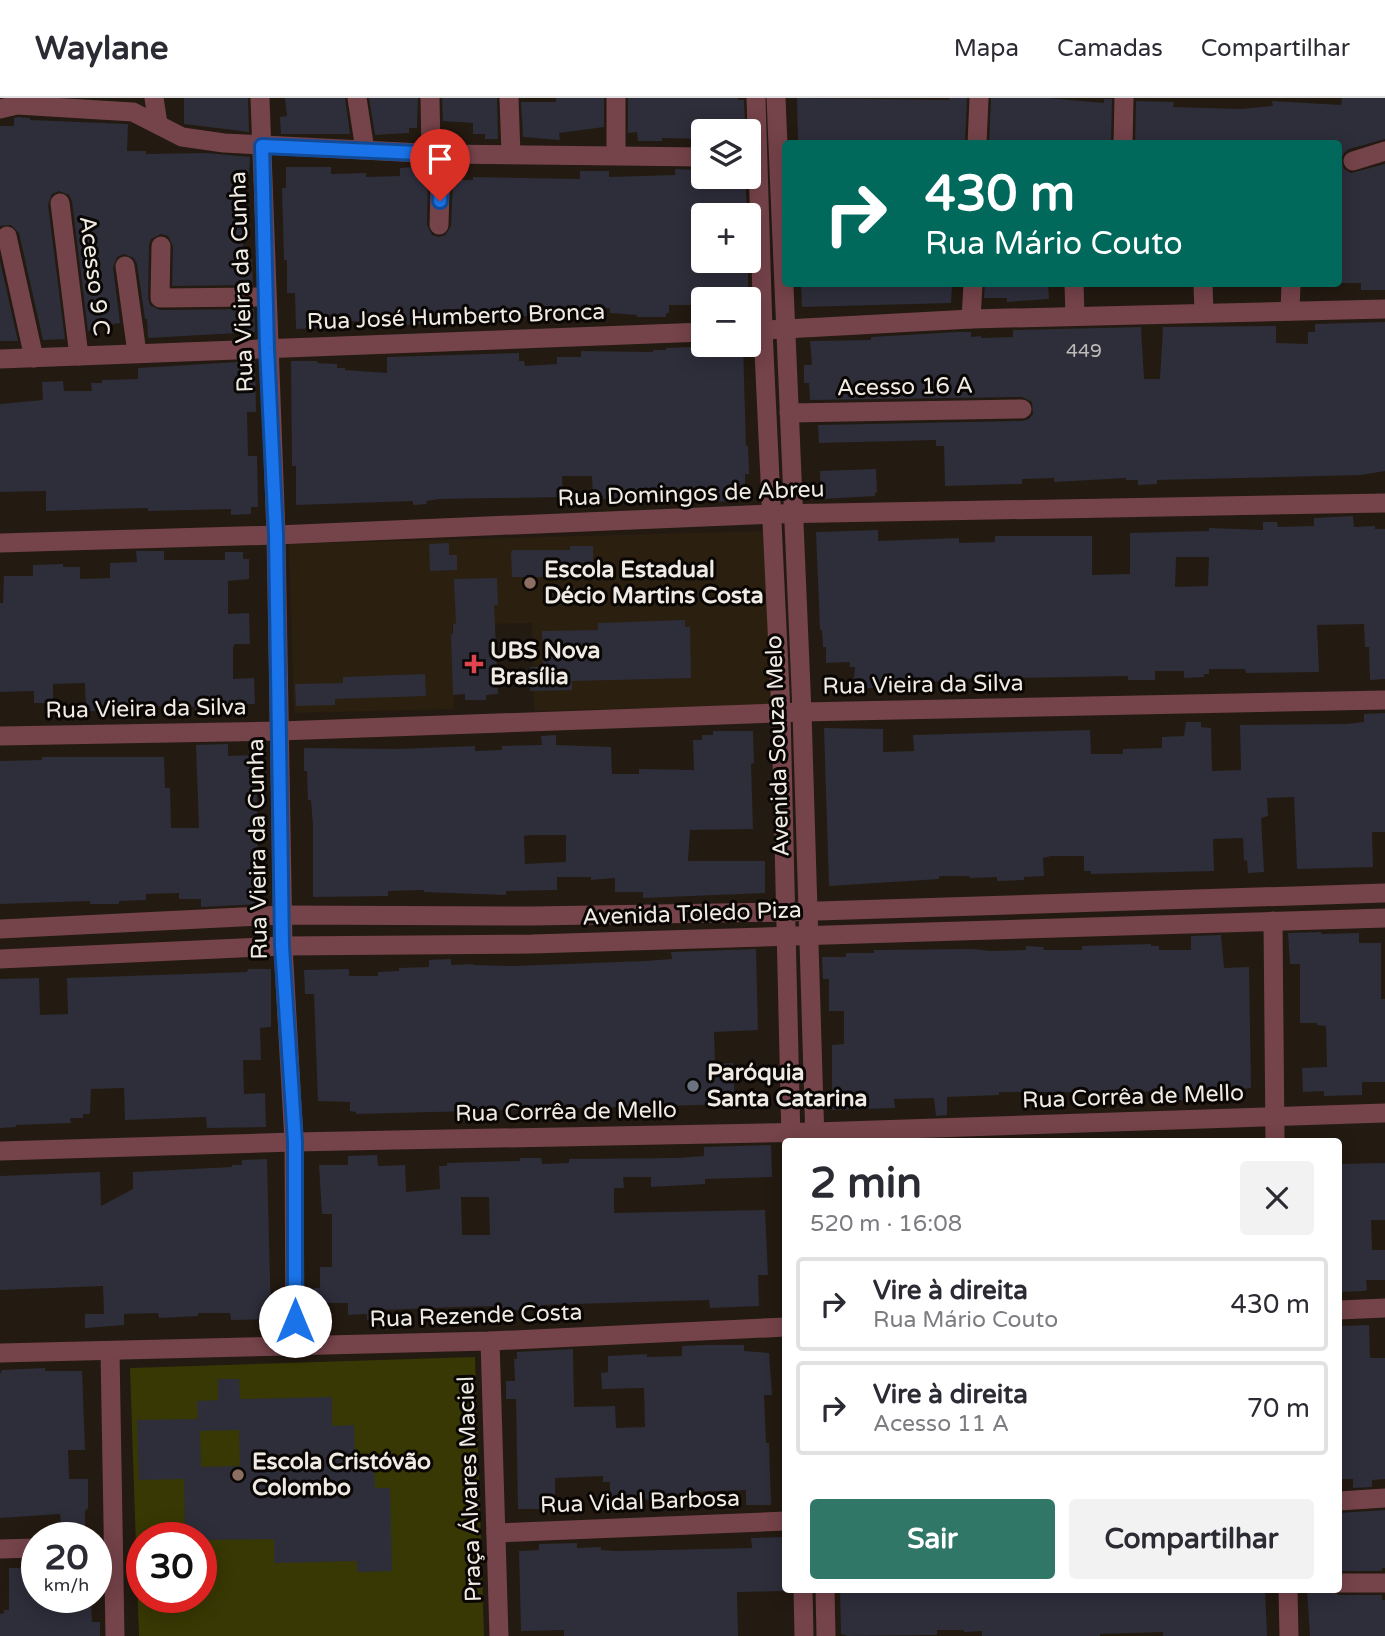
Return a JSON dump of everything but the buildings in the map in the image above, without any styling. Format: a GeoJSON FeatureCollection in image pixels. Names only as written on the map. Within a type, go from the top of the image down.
{"type":"FeatureCollection","features":[{"type":"Feature","properties":{"kind":"street"},"geometry":{"type":"LineString","coordinates":[[155,98],[158,124]]}},
{"type":"Feature","properties":{"kind":"street","name":"Rua Vieira da Cunha"},"geometry":{"type":"LineString","coordinates":[[260,98],[267,348],[276,535],[282,946],[295,1142],[295,1346]]}},
{"type":"Feature","properties":{"kind":"street"},"geometry":{"type":"LineString","coordinates":[[357,98],[365,150]]}},
{"type":"Feature","properties":{"kind":"street"},"geometry":{"type":"LineString","coordinates":[[430,98],[439,225]]}},
{"type":"Feature","properties":{"kind":"street"},"geometry":{"type":"LineString","coordinates":[[509,98],[511,154]]}},
{"type":"Feature","properties":{"kind":"street"},"geometry":{"type":"LineString","coordinates":[[616,98],[616,155]]}},
{"type":"Feature","properties":{"kind":"street","name":"Avenida Souza Melo"},"geometry":{"type":"LineString","coordinates":[[755,119],[756,98]]}},
{"type":"Feature","properties":{"kind":"street","name":"Avenida Souza Melo"},"geometry":{"type":"LineString","coordinates":[[776,98],[782,206]]}},
{"type":"Feature","properties":{"kind":"street"},"geometry":{"type":"LineString","coordinates":[[977,140],[979,98]]}},
{"type":"Feature","properties":{"kind":"street"},"geometry":{"type":"LineString","coordinates":[[1123,140],[1124,98]]}},
{"type":"Feature","properties":{"kind":"street"},"geometry":{"type":"LineString","coordinates":[[0,109],[50,103],[133,112],[182,137],[262,146],[436,153],[691,157]]}},
{"type":"Feature","properties":{"kind":"street"},"geometry":{"type":"LineString","coordinates":[[1353,160],[1385,151]]}},
{"type":"Feature","properties":{"kind":"street"},"geometry":{"type":"LineString","coordinates":[[761,158],[778,157]]}},
{"type":"Feature","properties":{"kind":"street","name":"Avenida Souza Melo"},"geometry":{"type":"LineString","coordinates":[[754,189],[755,287]]}},
{"type":"Feature","properties":{"kind":"street","name":"Acesso 9 C"},"geometry":{"type":"LineString","coordinates":[[60,203],[79,356]]}},
{"type":"Feature","properties":{"kind":"street"},"geometry":{"type":"LineString","coordinates":[[7,236],[10,296],[34,358]]}},
{"type":"Feature","properties":{"kind":"street"},"geometry":{"type":"LineString","coordinates":[[161,246],[160,298],[266,298]]}},
{"type":"Feature","properties":{"kind":"street"},"geometry":{"type":"LineString","coordinates":[[125,266],[138,353]]}},
{"type":"Feature","properties":{"kind":"street","name":"Avenida Souza Melo"},"geometry":{"type":"LineString","coordinates":[[785,287],[802,712],[815,1137]]}},
{"type":"Feature","properties":{"kind":"street"},"geometry":{"type":"LineString","coordinates":[[971,319],[973,287]]}},
{"type":"Feature","properties":{"kind":"street"},"geometry":{"type":"LineString","coordinates":[[1074,287],[1075,316]]}},
{"type":"Feature","properties":{"kind":"street"},"geometry":{"type":"LineString","coordinates":[[1203,287],[1204,313]]}},
{"type":"Feature","properties":{"kind":"street"},"geometry":{"type":"LineString","coordinates":[[1290,311],[1291,287]]}},
{"type":"Feature","properties":{"kind":"street"},"geometry":{"type":"LineString","coordinates":[[761,330],[971,319],[1385,309]]}},
{"type":"Feature","properties":{"kind":"street","name":"Rua José Humberto Bronca"},"geometry":{"type":"LineString","coordinates":[[0,359],[691,332]]}},
{"type":"Feature","properties":{"kind":"street","name":"Avenida Souza Melo"},"geometry":{"type":"LineString","coordinates":[[758,357],[772,514],[781,713],[791,1137]]}},
{"type":"Feature","properties":{"kind":"street","name":"Acesso 16 A"},"geometry":{"type":"LineString","coordinates":[[789,413],[1022,409]]}},
{"type":"Feature","properties":{"kind":"street","name":"Rua Domingos de Abreu"},"geometry":{"type":"LineString","coordinates":[[0,542],[276,535],[772,514],[1385,503]]}},
{"type":"Feature","properties":{"kind":"street","name":"Rua Vieira da Silva"},"geometry":{"type":"LineString","coordinates":[[0,736],[280,731],[802,712],[1385,700]]}},
{"type":"Feature","properties":{"kind":"street","name":"Avenida Toledo Piza"},"geometry":{"type":"LineString","coordinates":[[0,929],[282,915],[532,916],[786,912],[1385,893]]}},
{"type":"Feature","properties":{"kind":"street"},"geometry":{"type":"LineString","coordinates":[[532,916],[532,944]]}},
{"type":"Feature","properties":{"kind":"street","name":"Avenida Toledo Piza"},"geometry":{"type":"LineString","coordinates":[[0,959],[282,946],[532,944],[1385,918]]}},
{"type":"Feature","properties":{"kind":"street"},"geometry":{"type":"LineString","coordinates":[[1273,921],[1275,1138]]}},
{"type":"Feature","properties":{"kind":"street"},"geometry":{"type":"LineString","coordinates":[[53,926],[55,956]]}},
{"type":"Feature","properties":{"kind":"street","name":"Rua Corrêa de Mello"},"geometry":{"type":"LineString","coordinates":[[0,1151],[295,1142],[815,1137],[1385,1113]]}},
{"type":"Feature","properties":{"kind":"street"},"geometry":{"type":"LineString","coordinates":[[1342,1310],[1385,1308]]}},
{"type":"Feature","properties":{"kind":"street","name":"Rua Rezende Costa"},"geometry":{"type":"LineString","coordinates":[[0,1353],[489,1341],[782,1327]]}},
{"type":"Feature","properties":{"kind":"street","name":"Praça Álvares Maciel"},"geometry":{"type":"LineString","coordinates":[[489,1341],[499,1636]]}},
{"type":"Feature","properties":{"kind":"street"},"geometry":{"type":"LineString","coordinates":[[106,1522],[110,1351]]}},
{"type":"Feature","properties":{"kind":"street"},"geometry":{"type":"LineString","coordinates":[[1342,1501],[1385,1499]]}},
{"type":"Feature","properties":{"kind":"street","name":"Rua Vidal Barbosa"},"geometry":{"type":"LineString","coordinates":[[496,1533],[782,1521]]}},
{"type":"Feature","properties":{"kind":"street"},"geometry":{"type":"LineString","coordinates":[[0,1549],[21,1548]]}},
{"type":"Feature","properties":{"kind":"street"},"geometry":{"type":"LineString","coordinates":[[1342,1583],[1385,1583]]}},
{"type":"Feature","properties":{"kind":"street"},"geometry":{"type":"LineString","coordinates":[[803,1593],[804,1636]]}},
{"type":"Feature","properties":{"kind":"street"},"geometry":{"type":"LineString","coordinates":[[825,1593],[826,1636]]}},
{"type":"Feature","properties":{"kind":"street"},"geometry":{"type":"LineString","coordinates":[[1288,1593],[1289,1636]]}},
{"type":"Feature","properties":{"kind":"street"},"geometry":{"type":"LineString","coordinates":[[112,1609],[115,1636]]}},
{"type":"Feature","properties":{"kind":"shaded area","name":"Escola Estadual Décio Martins Costa"},"geometry":{"type":"Polygon","coordinates":[[[767,531],[772,705],[534,711],[532,623],[452,625],[454,709],[294,713],[289,544],[767,531]]]}},
{"type":"Feature","properties":{"kind":"shaded area"},"geometry":{"type":"Polygon","coordinates":[[[475,1357],[484,1636],[139,1636],[138,1613],[217,1613],[217,1522],[135,1522],[130,1368],[475,1357]]]}},
{"type":"Feature","properties":{"kind":"place","name":"Escola Estadual Décio Martins Costa"},"geometry":{"type":"Point","coordinates":[530,583]}},
{"type":"Feature","properties":{"kind":"place","name":"UBS Nova Brasília"},"geometry":{"type":"Point","coordinates":[474,664]}},
{"type":"Feature","properties":{"kind":"place","name":"Paróquia Santa Catarina"},"geometry":{"type":"Point","coordinates":[693,1086]}},
{"type":"Feature","properties":{"kind":"place","name":"Escola Cristóvão Colombo"},"geometry":{"type":"Point","coordinates":[238,1475]}},
{"type":"Feature","properties":{"kind":"route"},"geometry":{"type":"LineString","coordinates":[[295,1321],[295,1142],[282,946],[276,535],[267,348],[262,146],[441,154],[440,201]]}}]}
